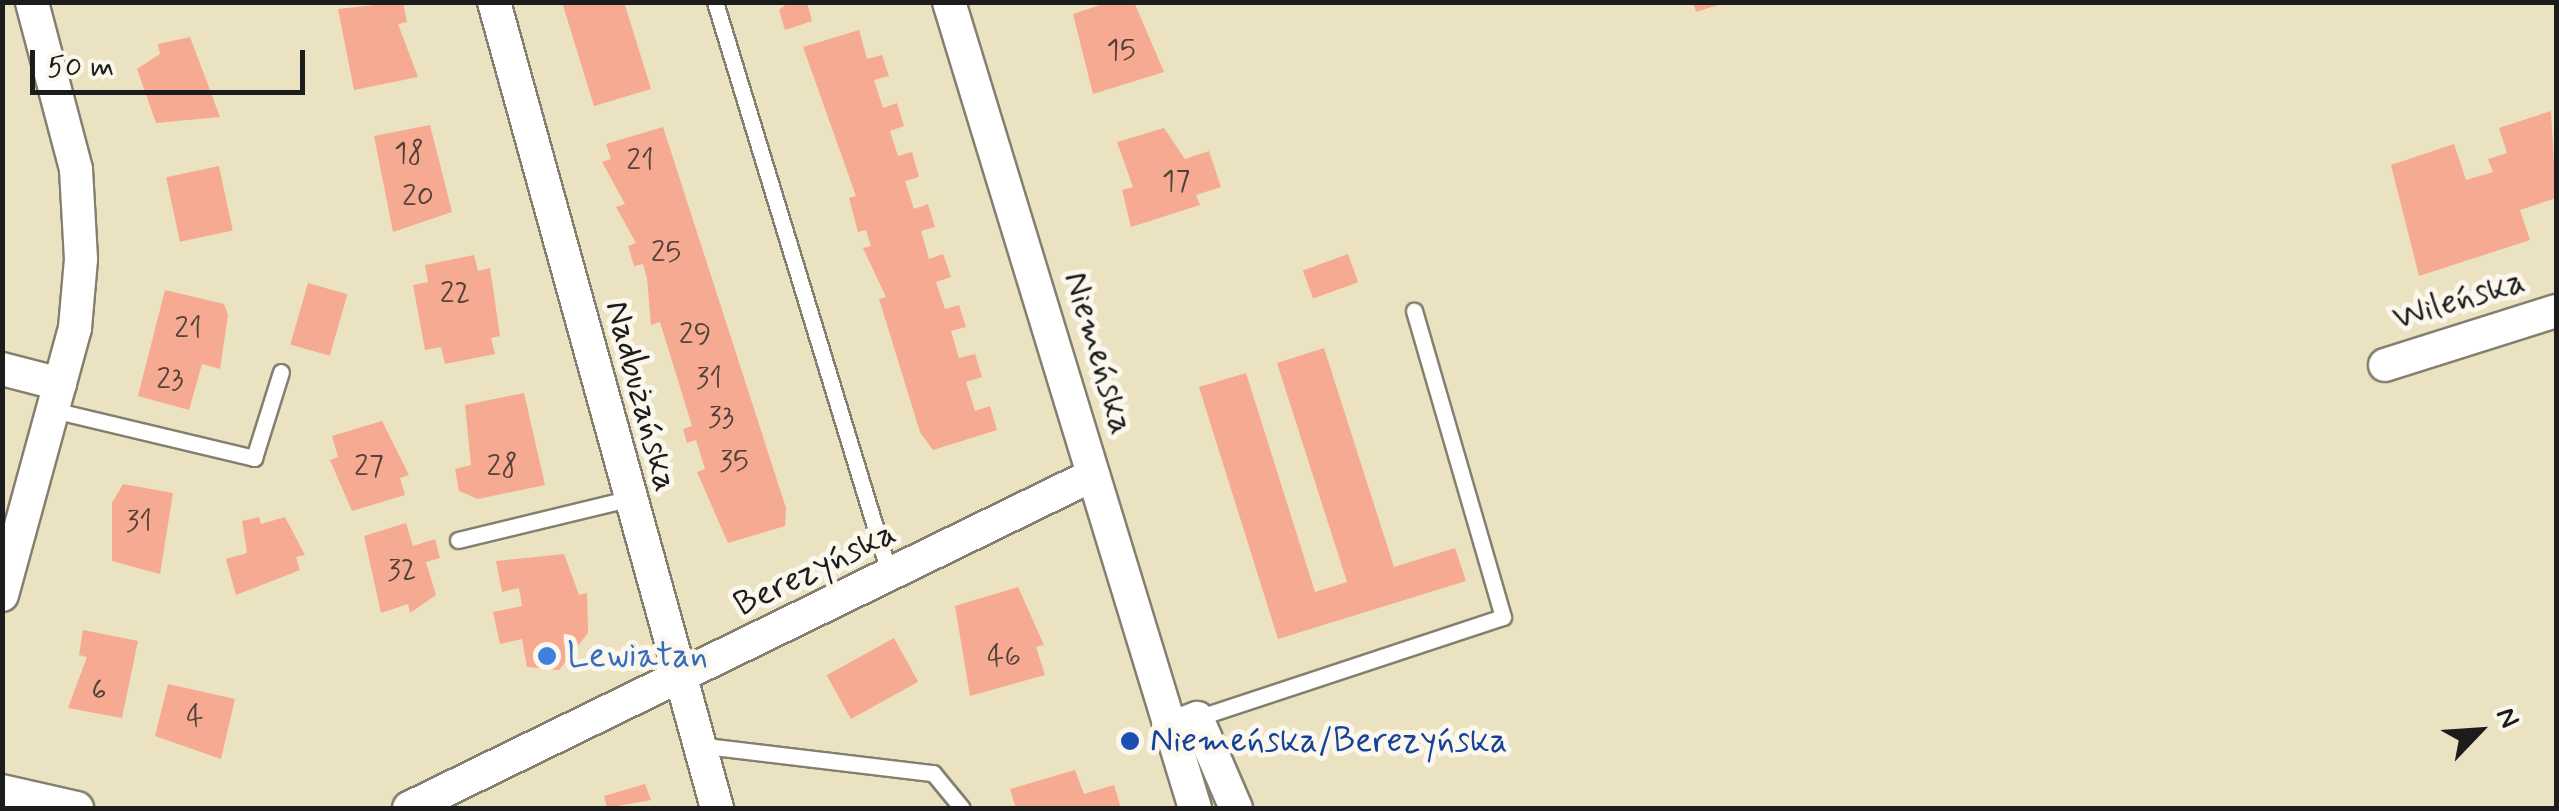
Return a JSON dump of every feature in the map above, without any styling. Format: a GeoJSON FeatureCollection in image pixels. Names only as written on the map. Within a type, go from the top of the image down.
{"type":"FeatureCollection","features":[{"type":"Feature","properties":{"kind":"street"},"geometry":{"type":"LineString","coordinates":[[2,595],[56,397],[80,259],[76,170],[32,2]]}},
{"type":"Feature","properties":{"kind":"street","name":"Nadbużańska"},"geometry":{"type":"LineString","coordinates":[[494,2],[677,682],[718,808]]}},
{"type":"Feature","properties":{"kind":"street","name":"Niemeńska"},"geometry":{"type":"LineString","coordinates":[[949,2],[1094,475],[1183,723],[1195,808]]}},
{"type":"Feature","properties":{"kind":"street","name":"Wileńska"},"geometry":{"type":"LineString","coordinates":[[2385,365],[2556,312]]}},
{"type":"Feature","properties":{"kind":"street"},"geometry":{"type":"LineString","coordinates":[[2,369],[56,397]]}},
{"type":"Feature","properties":{"kind":"street","name":"Berezyńska"},"geometry":{"type":"LineString","coordinates":[[409,808],[677,682],[1094,475]]}},
{"type":"Feature","properties":{"kind":"street","name":"Niemeńska"},"geometry":{"type":"LineString","coordinates":[[1183,723],[1236,808]]}},
{"type":"Feature","properties":{"kind":"street"},"geometry":{"type":"LineString","coordinates":[[2,791],[76,808]]}},
{"type":"Feature","properties":{"kind":"lane"},"geometry":{"type":"LineString","coordinates":[[715,2],[890,576]]}},
{"type":"Feature","properties":{"kind":"lane"},"geometry":{"type":"LineString","coordinates":[[1183,723],[1503,617],[1414,311]]}},
{"type":"Feature","properties":{"kind":"lane"},"geometry":{"type":"LineString","coordinates":[[56,397],[254,458],[281,372]]}},
{"type":"Feature","properties":{"kind":"lane"},"geometry":{"type":"LineString","coordinates":[[458,540],[628,499]]}},
{"type":"Feature","properties":{"kind":"lane"},"geometry":{"type":"LineString","coordinates":[[697,745],[933,773],[962,808]]}},
{"type":"Feature","properties":{"kind":"building"},"geometry":{"type":"Polygon","coordinates":[[[403,2],[407,22],[398,24],[418,77],[354,90],[338,9],[403,2]]]}},
{"type":"Feature","properties":{"kind":"building"},"geometry":{"type":"Polygon","coordinates":[[[562,2],[624,2],[651,89],[594,106],[562,2]]]}},
{"type":"Feature","properties":{"kind":"building"},"geometry":{"type":"Polygon","coordinates":[[[789,2],[807,2],[812,21],[785,30],[779,10],[789,2]]]}},
{"type":"Feature","properties":{"kind":"building"},"geometry":{"type":"Polygon","coordinates":[[[1109,2],[1134,2],[1164,72],[1093,94],[1073,14],[1109,2]]]}},
{"type":"Feature","properties":{"kind":"building"},"geometry":{"type":"Polygon","coordinates":[[[1693,2],[1724,2],[1724,3],[1696,12],[1693,2]]]}},
{"type":"Feature","properties":{"kind":"building"},"geometry":{"type":"Polygon","coordinates":[[[859,30],[867,59],[882,55],[889,76],[874,80],[883,108],[897,103],[904,126],[890,131],[898,156],[912,152],[919,177],[905,181],[914,209],[928,204],[935,227],[921,231],[929,259],[943,254],[951,277],[936,282],[945,309],[959,305],[966,327],[951,331],[959,358],[975,354],[982,377],[966,382],[975,411],[990,406],[997,430],[933,450],[920,432],[879,299],[886,297],[863,248],[871,246],[866,230],[858,232],[849,198],[856,196],[803,47],[859,30]]]}},
{"type":"Feature","properties":{"kind":"building"},"geometry":{"type":"Polygon","coordinates":[[[190,37],[220,117],[156,123],[137,69],[160,54],[158,44],[190,37]]]}},
{"type":"Feature","properties":{"kind":"building"},"geometry":{"type":"Polygon","coordinates":[[[2551,111],[2556,198],[2520,210],[2530,240],[2419,276],[2391,165],[2454,144],[2466,180],[2493,172],[2488,159],[2507,153],[2499,128],[2551,111]]]}},
{"type":"Feature","properties":{"kind":"building"},"geometry":{"type":"Polygon","coordinates":[[[430,125],[452,212],[393,232],[374,136],[430,125]]]}},
{"type":"Feature","properties":{"kind":"building"},"geometry":{"type":"Polygon","coordinates":[[[663,127],[786,508],[785,526],[728,543],[697,472],[705,469],[696,440],[687,443],[683,429],[692,426],[660,322],[651,325],[643,264],[634,266],[628,246],[636,243],[616,207],[625,204],[602,162],[611,159],[606,144],[663,127]]]}},
{"type":"Feature","properties":{"kind":"building"},"geometry":{"type":"Polygon","coordinates":[[[1164,128],[1185,159],[1209,151],[1221,187],[1196,195],[1200,205],[1131,227],[1122,190],[1133,187],[1117,142],[1164,128]]]}},
{"type":"Feature","properties":{"kind":"building"},"geometry":{"type":"Polygon","coordinates":[[[219,166],[233,231],[180,242],[166,177],[219,166]]]}},
{"type":"Feature","properties":{"kind":"building"},"geometry":{"type":"Polygon","coordinates":[[[1348,254],[1358,282],[1313,299],[1303,270],[1348,254]]]}},
{"type":"Feature","properties":{"kind":"building"},"geometry":{"type":"Polygon","coordinates":[[[474,255],[478,271],[490,268],[500,336],[491,338],[495,354],[445,364],[441,347],[425,350],[413,285],[428,282],[425,265],[474,255]]]}},
{"type":"Feature","properties":{"kind":"building"},"geometry":{"type":"Polygon","coordinates":[[[308,283],[347,294],[330,356],[290,345],[308,283]]]}},
{"type":"Feature","properties":{"kind":"building"},"geometry":{"type":"Polygon","coordinates":[[[165,290],[224,304],[228,315],[220,369],[202,364],[189,410],[138,396],[165,290]]]}},
{"type":"Feature","properties":{"kind":"building"},"geometry":{"type":"Polygon","coordinates":[[[1324,348],[1394,567],[1455,548],[1466,581],[1278,639],[1199,387],[1246,373],[1315,592],[1347,582],[1277,363],[1324,348]]]}},
{"type":"Feature","properties":{"kind":"building"},"geometry":{"type":"Polygon","coordinates":[[[524,393],[545,485],[478,499],[459,491],[455,469],[471,465],[465,405],[524,393]]]}},
{"type":"Feature","properties":{"kind":"building"},"geometry":{"type":"Polygon","coordinates":[[[382,421],[409,475],[400,478],[405,495],[352,511],[330,460],[338,457],[332,436],[382,421]]]}},
{"type":"Feature","properties":{"kind":"building"},"geometry":{"type":"Polygon","coordinates":[[[123,484],[173,493],[160,574],[112,561],[112,503],[123,484]]]}},
{"type":"Feature","properties":{"kind":"building"},"geometry":{"type":"Polygon","coordinates":[[[259,517],[261,524],[285,517],[305,555],[296,557],[300,570],[236,595],[226,559],[247,553],[242,521],[259,517]]]}},
{"type":"Feature","properties":{"kind":"building"},"geometry":{"type":"Polygon","coordinates":[[[406,523],[413,546],[435,539],[440,558],[426,562],[436,595],[410,613],[408,604],[381,613],[364,536],[406,523]]]}},
{"type":"Feature","properties":{"kind":"building"},"geometry":{"type":"Polygon","coordinates":[[[564,554],[579,595],[587,593],[588,633],[559,670],[527,667],[522,639],[500,644],[493,612],[522,606],[519,588],[502,592],[496,561],[564,554]]]}},
{"type":"Feature","properties":{"kind":"building"},"geometry":{"type":"Polygon","coordinates":[[[1018,587],[1044,645],[1036,647],[1045,675],[970,696],[955,606],[1018,587]]]}},
{"type":"Feature","properties":{"kind":"building"},"geometry":{"type":"Polygon","coordinates":[[[83,630],[138,641],[122,718],[68,708],[87,657],[79,655],[83,630]]]}},
{"type":"Feature","properties":{"kind":"building"},"geometry":{"type":"Polygon","coordinates":[[[894,638],[918,682],[851,719],[827,675],[894,638]]]}},
{"type":"Feature","properties":{"kind":"building"},"geometry":{"type":"Polygon","coordinates":[[[168,684],[235,699],[221,759],[155,736],[168,684]]]}},
{"type":"Feature","properties":{"kind":"building"},"geometry":{"type":"Polygon","coordinates":[[[1075,770],[1084,794],[1114,785],[1121,808],[1016,808],[1010,789],[1075,770]]]}},
{"type":"Feature","properties":{"kind":"building"},"geometry":{"type":"Polygon","coordinates":[[[645,784],[651,800],[607,808],[604,796],[645,784]]]}},
{"type":"Feature","properties":{"kind":"place","name":"Lewiatan"},"geometry":{"type":"Point","coordinates":[547,656]}},
{"type":"Feature","properties":{"kind":"place","name":"Niemeńska/Berezyńska"},"geometry":{"type":"Point","coordinates":[1130,741]}}]}
